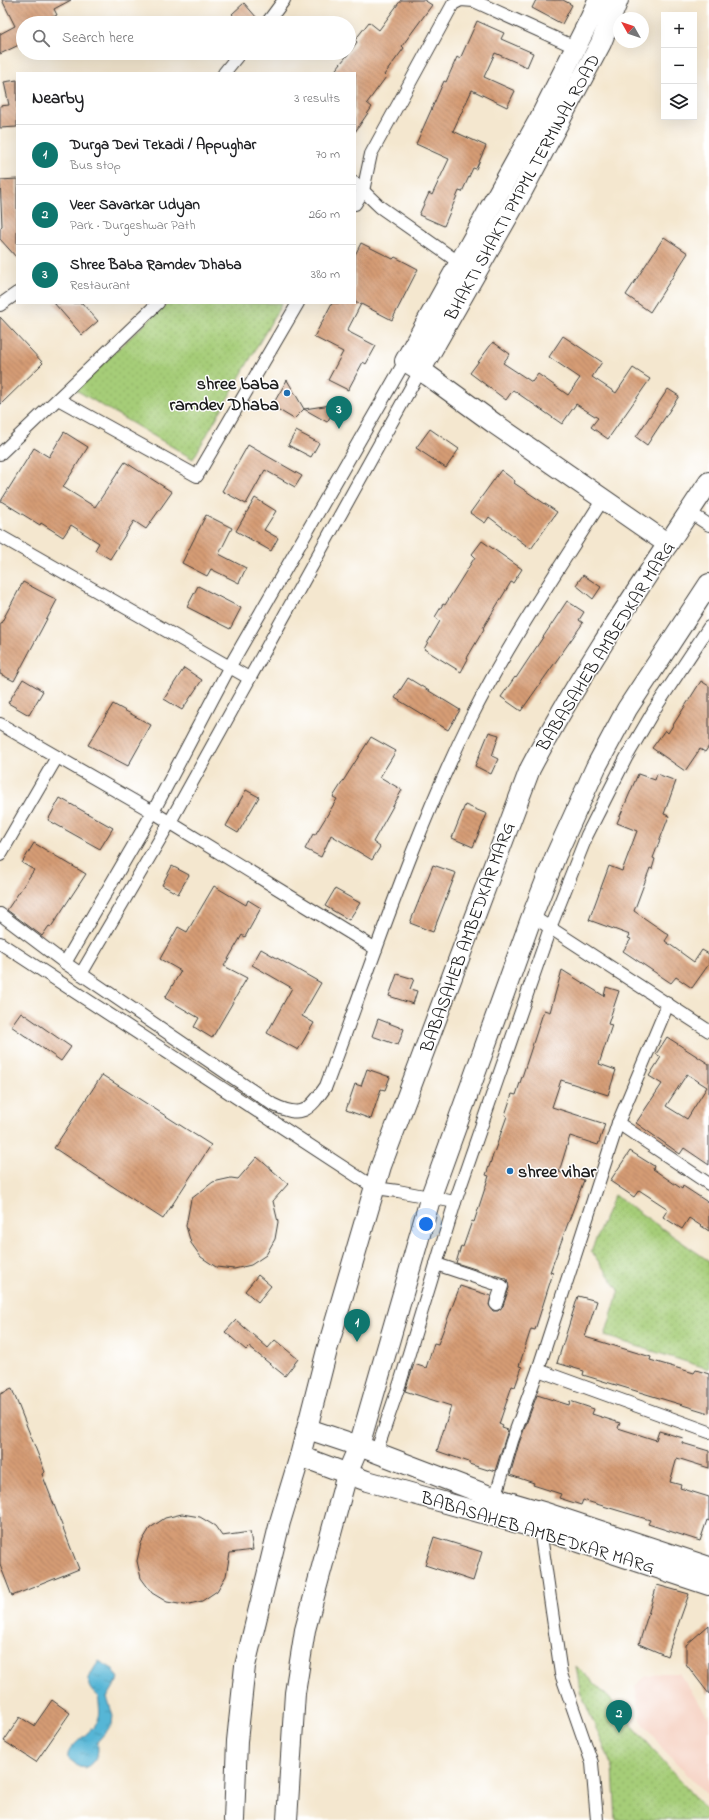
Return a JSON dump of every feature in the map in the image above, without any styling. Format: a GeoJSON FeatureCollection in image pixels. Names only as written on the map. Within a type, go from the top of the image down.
{"type":"FeatureCollection","features":[{"type":"Feature","properties":{"kind":"main road"},"geometry":{"type":"LineString","coordinates":[[598,0],[577,48],[540,118],[468,269],[413,366],[668,544]]}},
{"type":"Feature","properties":{"kind":"main road","name":"BHAKTI SHAKTI PMPML TERMINAL ROAD"},"geometry":{"type":"LineString","coordinates":[[468,269],[520,194],[601,43],[618,0]]}},
{"type":"Feature","properties":{"kind":"main road","name":"BABASAHEB AMBEDKAR MARG"},"geometry":{"type":"LineString","coordinates":[[709,482],[579,680],[530,769],[381,1166],[323,1366],[300,1456],[366,1481],[541,1520],[709,1567]]}},
{"type":"Feature","properties":{"kind":"main road"},"geometry":{"type":"LineString","coordinates":[[366,1481],[368,1450],[431,1196],[532,916],[556,855],[596,767],[627,709],[709,584]]}},
{"type":"Feature","properties":{"kind":"main road","name":"BABASAHEB AMBEDKAR MARG"},"geometry":{"type":"LineString","coordinates":[[308,1429],[495,1498],[541,1520],[709,1585]]}},
{"type":"Feature","properties":{"kind":"main road"},"geometry":{"type":"LineString","coordinates":[[287,1820],[295,1693],[305,1630],[347,1474],[368,1450]]}},
{"type":"Feature","properties":{"kind":"main road"},"geometry":{"type":"LineString","coordinates":[[234,1820],[237,1740],[245,1666],[280,1522],[300,1456]]}},
{"type":"Feature","properties":{"kind":"street"},"geometry":{"type":"LineString","coordinates":[[272,16],[284,0]]}},
{"type":"Feature","properties":{"kind":"street"},"geometry":{"type":"LineString","coordinates":[[356,200],[370,154],[453,4],[461,0],[474,1],[577,48]]}},
{"type":"Feature","properties":{"kind":"street"},"geometry":{"type":"LineString","coordinates":[[225,72],[234,60]]}},
{"type":"Feature","properties":{"kind":"street"},"geometry":{"type":"LineString","coordinates":[[359,187],[380,207],[468,269]]}},
{"type":"Feature","properties":{"kind":"street"},"geometry":{"type":"LineString","coordinates":[[0,305],[16,294]]}},
{"type":"Feature","properties":{"kind":"street"},"geometry":{"type":"LineString","coordinates":[[0,454],[157,304]]}},
{"type":"Feature","properties":{"kind":"street"},"geometry":{"type":"LineString","coordinates":[[58,399],[197,476],[297,304]]}},
{"type":"Feature","properties":{"kind":"street"},"geometry":{"type":"LineString","coordinates":[[65,963],[153,812],[230,666],[413,366]]}},
{"type":"Feature","properties":{"kind":"street"},"geometry":{"type":"LineString","coordinates":[[81,974],[170,822],[249,678],[413,366]]}},
{"type":"Feature","properties":{"kind":"street"},"geometry":{"type":"LineString","coordinates":[[0,914],[65,963],[272,1104],[288,1112],[302,1111],[313,1106],[326,1086],[376,949],[443,776],[501,661],[603,499]]}},
{"type":"Feature","properties":{"kind":"street"},"geometry":{"type":"LineString","coordinates":[[690,512],[709,525]]}},
{"type":"Feature","properties":{"kind":"street"},"geometry":{"type":"LineString","coordinates":[[0,536],[249,678]]}},
{"type":"Feature","properties":{"kind":"street"},"geometry":{"type":"LineString","coordinates":[[368,1450],[400,1383],[455,1202],[550,928],[587,835],[622,765],[654,710],[709,627]]}},
{"type":"Feature","properties":{"kind":"street"},"geometry":{"type":"LineString","coordinates":[[0,724],[170,822],[376,949]]}},
{"type":"Feature","properties":{"kind":"street"},"geometry":{"type":"LineString","coordinates":[[0,855],[57,758]]}},
{"type":"Feature","properties":{"kind":"street"},"geometry":{"type":"LineString","coordinates":[[532,916],[709,1031]]}},
{"type":"Feature","properties":{"kind":"street"},"geometry":{"type":"LineString","coordinates":[[0,943],[375,1188],[431,1196],[455,1202]]}},
{"type":"Feature","properties":{"kind":"street"},"geometry":{"type":"LineString","coordinates":[[495,1498],[512,1440],[538,1370],[618,1123],[668,1004]]}},
{"type":"Feature","properties":{"kind":"street"},"geometry":{"type":"LineString","coordinates":[[618,1123],[709,1184]]}},
{"type":"Feature","properties":{"kind":"street"},"geometry":{"type":"LineString","coordinates":[[436,1264],[502,1286],[496,1304]]}},
{"type":"Feature","properties":{"kind":"street"},"geometry":{"type":"LineString","coordinates":[[538,1370],[709,1432]]}},
{"type":"Feature","properties":{"kind":"street"},"geometry":{"type":"LineString","coordinates":[[541,1520],[561,1674],[592,1762],[597,1820]]}},
{"type":"Feature","properties":{"kind":"shaded area"},"geometry":{"type":"Polygon","coordinates":[[[661,1673],[679,1673],[709,1718],[709,1797],[662,1748],[641,1720],[635,1686],[645,1677],[661,1673]]]}},
{"type":"Feature","properties":{"kind":"green space"},"geometry":{"type":"Polygon","coordinates":[[[167,304],[281,304],[193,459],[74,389],[167,304]]]}},
{"type":"Feature","properties":{"kind":"green space"},"geometry":{"type":"Polygon","coordinates":[[[614,1195],[709,1261],[709,1369],[605,1336],[619,1290],[591,1251],[614,1195]]]}},
{"type":"Feature","properties":{"kind":"green space"},"geometry":{"type":"Polygon","coordinates":[[[576,1666],[609,1698],[709,1814],[709,1820],[616,1820],[613,1768],[580,1691],[576,1666]]]}},
{"type":"Feature","properties":{"kind":"water"},"geometry":{"type":"Polygon","coordinates":[[[99,1661],[113,1669],[119,1678],[107,1698],[113,1715],[112,1725],[97,1742],[98,1750],[95,1760],[86,1768],[79,1767],[68,1758],[68,1753],[75,1744],[91,1730],[99,1718],[100,1709],[98,1697],[92,1692],[89,1681],[91,1674],[99,1661]]]}},
{"type":"Feature","properties":{"kind":"building"},"geometry":{"type":"Polygon","coordinates":[[[2,0],[71,0],[54,9],[57,15],[55,16],[16,16],[16,46],[0,54],[0,34],[15,26],[2,0]]]}},
{"type":"Feature","properties":{"kind":"building"},"geometry":{"type":"Polygon","coordinates":[[[401,0],[424,0],[432,5],[402,46],[404,48],[384,75],[386,77],[367,103],[372,107],[356,131],[356,72],[334,72],[343,60],[356,60],[356,39],[369,22],[379,30],[401,0]]]}},
{"type":"Feature","properties":{"kind":"building"},"geometry":{"type":"Polygon","coordinates":[[[536,0],[563,0],[572,5],[562,24],[532,8],[536,0]]]}},
{"type":"Feature","properties":{"kind":"building"},"geometry":{"type":"Polygon","coordinates":[[[244,3],[255,16],[234,16],[232,14],[244,3]]]}},
{"type":"Feature","properties":{"kind":"building"},"geometry":{"type":"Polygon","coordinates":[[[477,21],[504,33],[501,39],[533,53],[527,67],[495,53],[484,77],[515,91],[507,107],[472,90],[453,131],[486,146],[476,169],[473,168],[462,192],[459,191],[444,226],[419,215],[429,193],[432,195],[449,159],[416,144],[444,81],[446,82],[457,57],[460,59],[477,21]]]}},
{"type":"Feature","properties":{"kind":"building"},"geometry":{"type":"Polygon","coordinates":[[[16,80],[16,127],[0,128],[0,106],[9,105],[4,82],[16,80]]]}},
{"type":"Feature","properties":{"kind":"building"},"geometry":{"type":"Polygon","coordinates":[[[16,179],[16,257],[0,239],[0,228],[2,226],[0,180],[16,179]]]}},
{"type":"Feature","properties":{"kind":"building"},"geometry":{"type":"Polygon","coordinates":[[[664,237],[688,253],[650,312],[626,295],[664,237]]]}},
{"type":"Feature","properties":{"kind":"building"},"geometry":{"type":"Polygon","coordinates":[[[361,243],[393,259],[395,257],[418,269],[392,320],[361,304],[347,331],[376,346],[366,364],[363,362],[348,390],[328,380],[343,352],[314,337],[331,304],[359,303],[356,302],[356,253],[361,243]]]}},
{"type":"Feature","properties":{"kind":"building"},"geometry":{"type":"Polygon","coordinates":[[[55,304],[83,304],[98,321],[82,335],[55,304]]]}},
{"type":"Feature","properties":{"kind":"building"},"geometry":{"type":"Polygon","coordinates":[[[0,317],[43,363],[0,405],[0,317]]]}},
{"type":"Feature","properties":{"kind":"building"},"geometry":{"type":"Polygon","coordinates":[[[563,336],[602,362],[592,377],[616,393],[633,368],[650,379],[608,439],[591,427],[598,418],[576,404],[562,424],[513,390],[506,400],[470,373],[493,342],[510,354],[503,363],[532,382],[538,374],[568,395],[580,378],[549,357],[563,336]]]}},
{"type":"Feature","properties":{"kind":"building","name":"shree baba ramdev Dhaba"},"geometry":{"type":"Polygon","coordinates":[[[287,380],[304,409],[294,419],[272,406],[287,380]]]}},
{"type":"Feature","properties":{"kind":"building"},"geometry":{"type":"Polygon","coordinates":[[[668,389],[679,396],[647,445],[636,437],[668,389]]]}},
{"type":"Feature","properties":{"kind":"building"},"geometry":{"type":"Polygon","coordinates":[[[338,404],[327,422],[304,409],[338,404]]]}},
{"type":"Feature","properties":{"kind":"building"},"geometry":{"type":"Polygon","coordinates":[[[430,429],[459,449],[446,468],[416,448],[430,429]]]}},
{"type":"Feature","properties":{"kind":"building"},"geometry":{"type":"Polygon","coordinates":[[[296,431],[319,443],[311,457],[288,445],[296,431]]]}},
{"type":"Feature","properties":{"kind":"building"},"geometry":{"type":"Polygon","coordinates":[[[64,432],[88,447],[63,487],[95,507],[125,462],[172,492],[146,529],[134,521],[110,559],[95,550],[99,543],[71,525],[63,537],[1,501],[34,448],[49,457],[64,432]]]}},
{"type":"Feature","properties":{"kind":"building"},"geometry":{"type":"Polygon","coordinates":[[[248,445],[302,476],[295,487],[265,470],[246,504],[222,491],[248,445]]]}},
{"type":"Feature","properties":{"kind":"building"},"geometry":{"type":"Polygon","coordinates":[[[501,470],[515,481],[514,483],[557,512],[531,549],[489,517],[485,523],[470,513],[501,470]]]}},
{"type":"Feature","properties":{"kind":"building"},"geometry":{"type":"Polygon","coordinates":[[[255,498],[276,511],[264,530],[278,538],[271,551],[236,531],[255,498]]]}},
{"type":"Feature","properties":{"kind":"building"},"geometry":{"type":"Polygon","coordinates":[[[206,515],[232,528],[219,554],[246,568],[239,583],[211,569],[207,576],[182,563],[206,515]]]}},
{"type":"Feature","properties":{"kind":"building"},"geometry":{"type":"Polygon","coordinates":[[[482,541],[522,569],[513,583],[511,582],[483,628],[484,629],[467,658],[468,659],[461,672],[424,649],[440,621],[435,617],[443,604],[445,605],[475,557],[472,554],[482,541]]]}},
{"type":"Feature","properties":{"kind":"building"},"geometry":{"type":"Polygon","coordinates":[[[583,575],[601,587],[593,599],[576,585],[583,575]]]}},
{"type":"Feature","properties":{"kind":"building"},"geometry":{"type":"Polygon","coordinates":[[[23,582],[57,600],[14,681],[0,674],[0,625],[23,582]]]}},
{"type":"Feature","properties":{"kind":"building"},"geometry":{"type":"Polygon","coordinates":[[[198,586],[241,608],[230,629],[187,607],[198,586]]]}},
{"type":"Feature","properties":{"kind":"building"},"geometry":{"type":"Polygon","coordinates":[[[567,601],[584,612],[579,620],[583,623],[521,711],[501,697],[515,677],[516,678],[567,601]]]}},
{"type":"Feature","properties":{"kind":"building"},"geometry":{"type":"Polygon","coordinates":[[[184,668],[202,680],[182,710],[164,699],[184,668]]]}},
{"type":"Feature","properties":{"kind":"building"},"geometry":{"type":"Polygon","coordinates":[[[408,678],[460,710],[448,730],[395,698],[408,678]]]}},
{"type":"Feature","properties":{"kind":"building"},"geometry":{"type":"Polygon","coordinates":[[[23,679],[43,691],[29,715],[8,703],[23,679]]]}},
{"type":"Feature","properties":{"kind":"building"},"geometry":{"type":"Polygon","coordinates":[[[701,681],[709,686],[709,746],[705,752],[700,749],[685,771],[652,748],[665,730],[668,733],[701,681]]]}},
{"type":"Feature","properties":{"kind":"building"},"geometry":{"type":"Polygon","coordinates":[[[113,704],[151,725],[128,766],[88,745],[113,704]]]}},
{"type":"Feature","properties":{"kind":"building"},"geometry":{"type":"Polygon","coordinates":[[[489,732],[499,735],[492,756],[498,759],[491,774],[475,766],[489,732]]]}},
{"type":"Feature","properties":{"kind":"building"},"geometry":{"type":"Polygon","coordinates":[[[371,737],[396,751],[380,777],[402,790],[373,842],[380,847],[372,860],[331,835],[321,857],[305,849],[313,834],[315,835],[337,799],[333,797],[371,737]]]}},
{"type":"Feature","properties":{"kind":"building"},"geometry":{"type":"Polygon","coordinates":[[[638,774],[655,780],[657,774],[676,781],[664,814],[669,816],[653,858],[655,859],[652,869],[650,868],[634,911],[669,935],[665,941],[694,962],[702,950],[709,954],[709,964],[692,988],[676,977],[671,983],[623,951],[631,939],[628,938],[630,935],[589,920],[609,866],[622,871],[637,831],[617,823],[638,774]]]}},
{"type":"Feature","properties":{"kind":"building"},"geometry":{"type":"Polygon","coordinates":[[[246,790],[259,797],[238,833],[226,826],[246,790]]]}},
{"type":"Feature","properties":{"kind":"building"},"geometry":{"type":"Polygon","coordinates":[[[60,798],[113,828],[100,849],[48,820],[60,798]]]}},
{"type":"Feature","properties":{"kind":"building"},"geometry":{"type":"Polygon","coordinates":[[[465,805],[487,814],[473,847],[452,838],[465,805]]]}},
{"type":"Feature","properties":{"kind":"building"},"geometry":{"type":"Polygon","coordinates":[[[34,843],[86,874],[51,927],[49,926],[42,936],[7,910],[34,870],[22,863],[34,843]]]}},
{"type":"Feature","properties":{"kind":"building"},"geometry":{"type":"Polygon","coordinates":[[[433,865],[456,873],[433,932],[410,923],[433,865]]]}},
{"type":"Feature","properties":{"kind":"building"},"geometry":{"type":"Polygon","coordinates":[[[172,866],[189,875],[178,894],[162,885],[172,866]]]}},
{"type":"Feature","properties":{"kind":"building"},"geometry":{"type":"Polygon","coordinates":[[[214,886],[246,905],[248,900],[261,908],[245,937],[242,935],[224,966],[247,978],[212,1038],[194,1027],[199,1018],[165,998],[181,971],[160,959],[178,927],[187,932],[214,886]]]}},
{"type":"Feature","properties":{"kind":"building"},"geometry":{"type":"Polygon","coordinates":[[[335,889],[360,903],[349,920],[325,906],[335,889]]]}},
{"type":"Feature","properties":{"kind":"building"},"geometry":{"type":"Polygon","coordinates":[[[261,949],[321,983],[302,1016],[314,1023],[298,1050],[267,1033],[292,988],[252,965],[261,949]]]}},
{"type":"Feature","properties":{"kind":"building"},"geometry":{"type":"Polygon","coordinates":[[[562,970],[604,996],[606,987],[619,991],[608,1024],[612,1025],[599,1064],[616,1070],[608,1095],[561,1080],[552,1107],[605,1124],[598,1145],[570,1136],[559,1172],[584,1180],[550,1272],[553,1273],[535,1330],[531,1329],[519,1366],[522,1367],[515,1387],[512,1386],[499,1424],[503,1426],[502,1428],[508,1430],[495,1471],[469,1464],[469,1462],[437,1451],[451,1406],[405,1391],[414,1364],[426,1368],[434,1343],[438,1344],[460,1286],[491,1296],[489,1305],[493,1311],[498,1311],[503,1306],[509,1288],[507,1279],[456,1263],[461,1246],[463,1247],[472,1221],[474,1222],[489,1176],[486,1175],[507,1116],[505,1115],[512,1094],[516,1095],[544,1010],[550,1012],[562,970]]]}},
{"type":"Feature","properties":{"kind":"building"},"geometry":{"type":"Polygon","coordinates":[[[397,974],[414,979],[410,989],[417,991],[413,1004],[389,996],[397,974]]]}},
{"type":"Feature","properties":{"kind":"building"},"geometry":{"type":"Polygon","coordinates":[[[21,1012],[71,1047],[61,1061],[11,1026],[21,1012]]]}},
{"type":"Feature","properties":{"kind":"building"},"geometry":{"type":"Polygon","coordinates":[[[378,1019],[404,1029],[398,1045],[372,1036],[378,1019]]]}},
{"type":"Feature","properties":{"kind":"building"},"geometry":{"type":"Polygon","coordinates":[[[667,1037],[709,1064],[709,1165],[684,1148],[680,1154],[636,1123],[662,1084],[649,1076],[661,1057],[656,1054],[667,1037]],[[687,1074],[666,1106],[687,1119],[707,1087],[687,1074]]]}},
{"type":"Feature","properties":{"kind":"building"},"geometry":{"type":"Polygon","coordinates":[[[367,1069],[390,1077],[385,1090],[381,1089],[371,1119],[346,1110],[355,1084],[361,1086],[367,1069]]]}},
{"type":"Feature","properties":{"kind":"building"},"geometry":{"type":"Polygon","coordinates":[[[102,1075],[211,1145],[163,1219],[54,1148],[102,1075]]]}},
{"type":"Feature","properties":{"kind":"building"},"geometry":{"type":"Polygon","coordinates":[[[630,1151],[654,1166],[653,1169],[682,1189],[683,1186],[709,1203],[709,1231],[689,1218],[682,1229],[663,1217],[668,1209],[639,1190],[634,1197],[610,1181],[630,1151]]]}},
{"type":"Feature","properties":{"kind":"building"},"geometry":{"type":"Polygon","coordinates":[[[257,1157],[288,1184],[273,1201],[278,1222],[275,1239],[266,1255],[251,1265],[234,1269],[216,1267],[201,1257],[191,1243],[186,1226],[191,1199],[213,1182],[231,1178],[238,1179],[257,1157]]]}},
{"type":"Feature","properties":{"kind":"building"},"geometry":{"type":"Polygon","coordinates":[[[258,1275],[271,1286],[258,1302],[245,1291],[258,1275]]]}},
{"type":"Feature","properties":{"kind":"building"},"geometry":{"type":"Polygon","coordinates":[[[578,1296],[597,1301],[585,1337],[651,1357],[650,1360],[694,1373],[696,1370],[709,1374],[709,1413],[583,1375],[584,1371],[557,1363],[578,1296]]]}},
{"type":"Feature","properties":{"kind":"building"},"geometry":{"type":"Polygon","coordinates":[[[236,1320],[268,1348],[275,1340],[298,1359],[285,1376],[249,1347],[246,1350],[225,1332],[236,1320]]]}},
{"type":"Feature","properties":{"kind":"building"},"geometry":{"type":"Polygon","coordinates":[[[12,1389],[45,1472],[42,1474],[79,1569],[12,1596],[0,1565],[0,1394],[12,1389]]]}},
{"type":"Feature","properties":{"kind":"building"},"geometry":{"type":"Polygon","coordinates":[[[537,1395],[569,1405],[570,1401],[594,1409],[592,1414],[620,1423],[618,1428],[656,1440],[659,1431],[683,1438],[682,1443],[709,1451],[709,1468],[677,1458],[670,1482],[681,1485],[680,1488],[709,1497],[709,1521],[707,1520],[700,1541],[648,1524],[650,1520],[583,1500],[581,1505],[559,1498],[561,1494],[533,1485],[534,1483],[510,1475],[519,1443],[537,1395]]]}},
{"type":"Feature","properties":{"kind":"building"},"geometry":{"type":"Polygon","coordinates":[[[182,1514],[200,1517],[215,1526],[222,1536],[250,1532],[253,1550],[230,1553],[226,1576],[217,1591],[202,1601],[185,1605],[167,1602],[152,1593],[141,1578],[137,1561],[141,1543],[150,1528],[165,1518],[182,1514]]]}},
{"type":"Feature","properties":{"kind":"building"},"geometry":{"type":"Polygon","coordinates":[[[434,1537],[482,1552],[473,1581],[425,1565],[434,1537]]]}},
{"type":"Feature","properties":{"kind":"building"},"geometry":{"type":"Polygon","coordinates":[[[657,1585],[689,1594],[667,1656],[639,1644],[657,1585]]]}},
{"type":"Feature","properties":{"kind":"building"},"geometry":{"type":"Polygon","coordinates":[[[709,1625],[709,1694],[686,1664],[686,1645],[709,1625]]]}},
{"type":"Feature","properties":{"kind":"building"},"geometry":{"type":"Polygon","coordinates":[[[52,1700],[70,1713],[36,1762],[4,1741],[20,1717],[34,1726],[52,1700]]]}},
{"type":"Feature","properties":{"kind":"place","name":"shree baba ramdev Dhaba"},"geometry":{"type":"Point","coordinates":[287,393]}},
{"type":"Feature","properties":{"kind":"place","name":"Shree Baba Ramdev Dhaba"},"geometry":{"type":"Point","coordinates":[339,429]}},
{"type":"Feature","properties":{"kind":"place","name":"shree vihar"},"geometry":{"type":"Point","coordinates":[510,1171]}},
{"type":"Feature","properties":{"kind":"place","name":"Durga Devi Tekadi / Appughar"},"geometry":{"type":"Point","coordinates":[357,1342]}},
{"type":"Feature","properties":{"kind":"place","name":"Veer Savarkar Udyan"},"geometry":{"type":"Point","coordinates":[619,1733]}}]}
